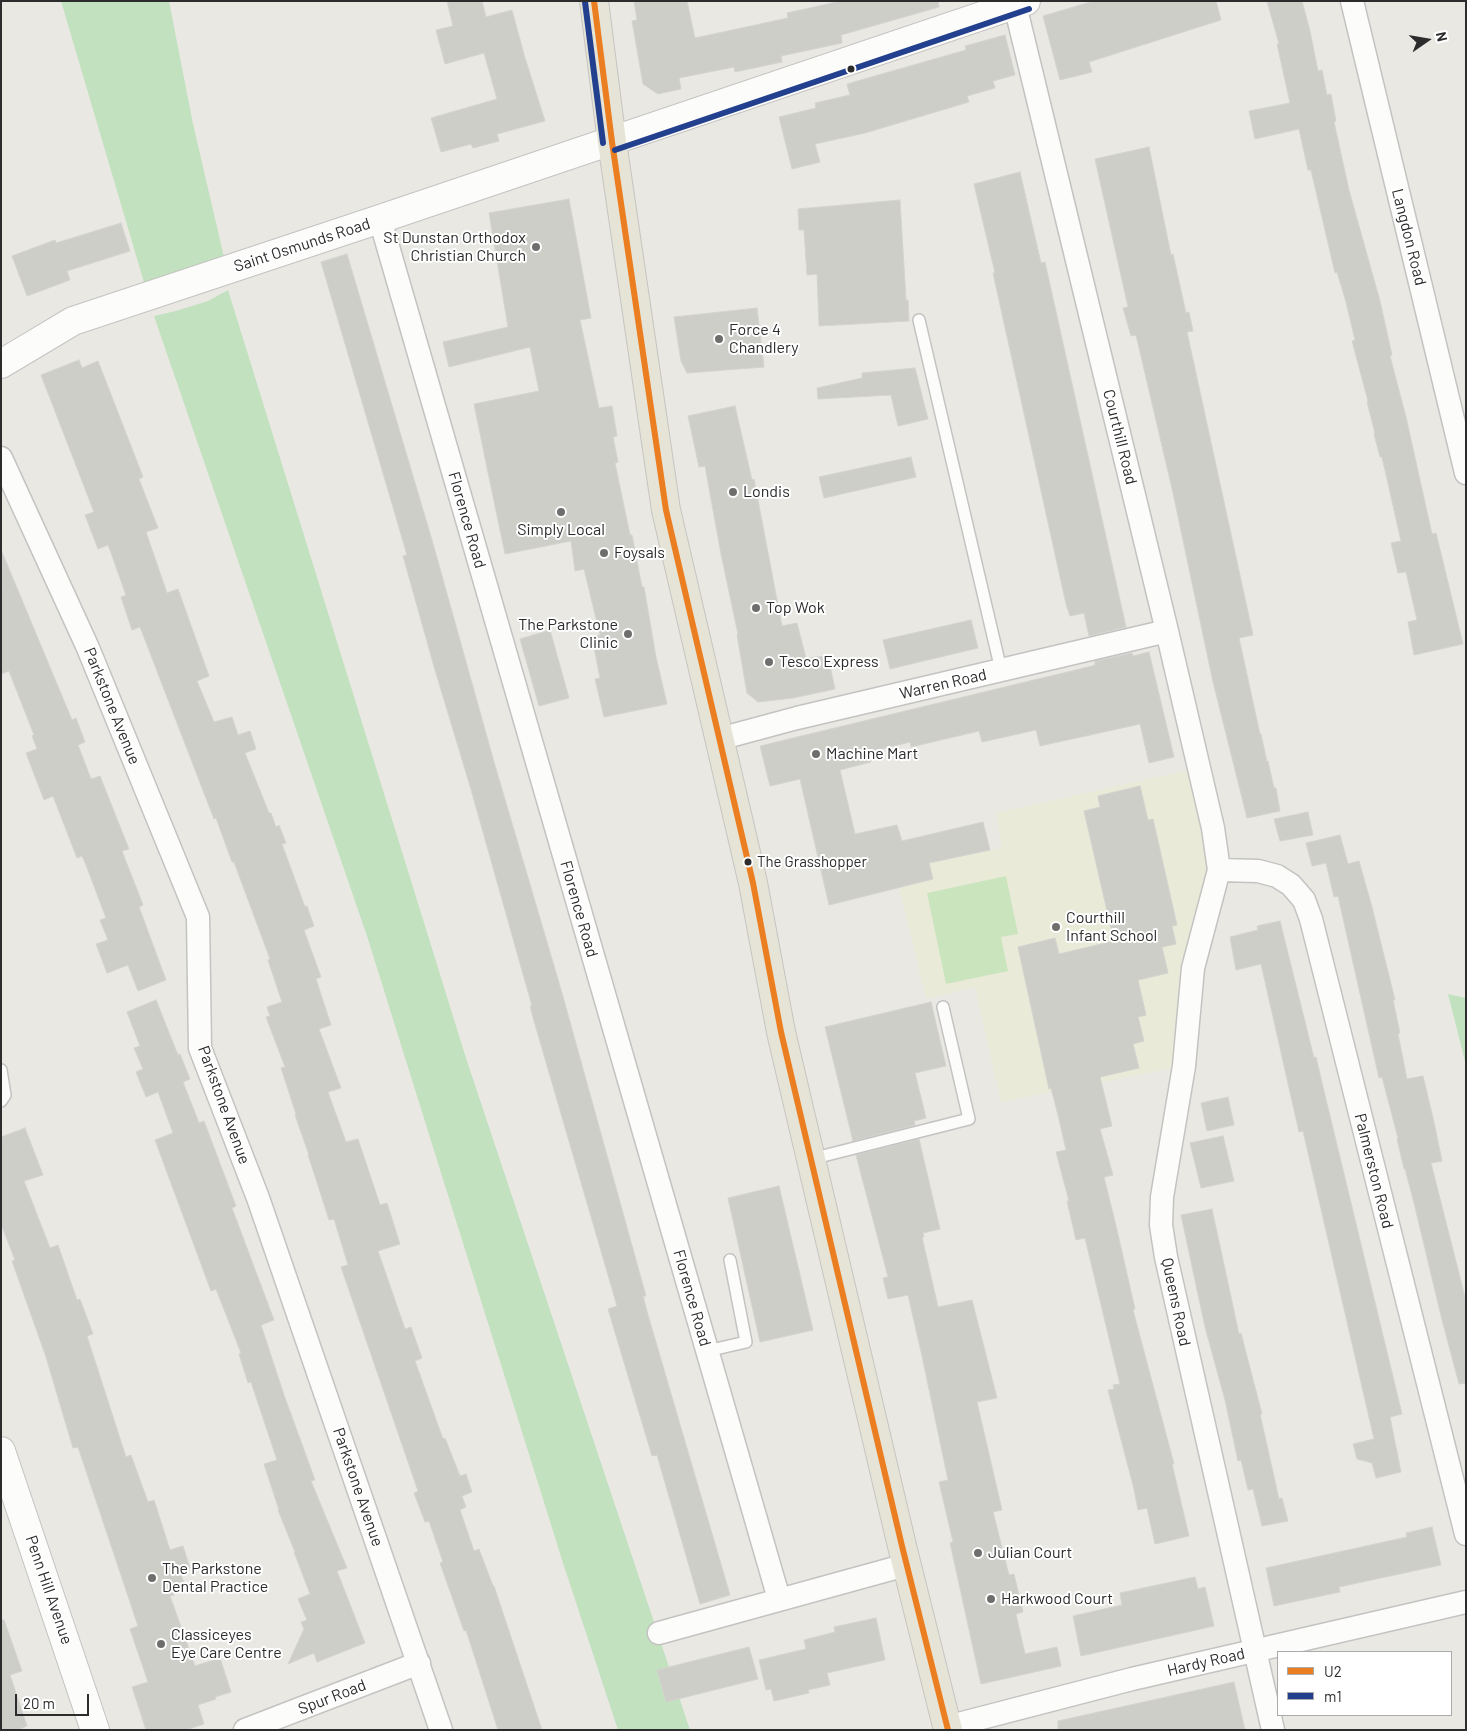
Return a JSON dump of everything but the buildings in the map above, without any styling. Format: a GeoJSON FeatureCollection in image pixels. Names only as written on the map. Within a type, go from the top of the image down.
{"type":"FeatureCollection","features":[{"type":"Feature","properties":{"kind":"highway"},"geometry":{"type":"LineString","coordinates":[[594,1],[612,142],[666,510],[753,883],[781,1032],[906,1565],[947,1729]]}},
{"type":"Feature","properties":{"kind":"street","name":"Langdon Road"},"geometry":{"type":"LineString","coordinates":[[1352,1],[1466,473]]}},
{"type":"Feature","properties":{"kind":"street","name":"Saint Osmunds Road"},"geometry":{"type":"LineString","coordinates":[[1,364],[73,321],[380,220],[1021,3]]}},
{"type":"Feature","properties":{"kind":"street","name":"Courthill Road"},"geometry":{"type":"LineString","coordinates":[[1021,3],[1213,828],[1218,870]]}},
{"type":"Feature","properties":{"kind":"street","name":"Florence Road"},"geometry":{"type":"LineString","coordinates":[[380,220],[779,1599]]}},
{"type":"Feature","properties":{"kind":"street","name":"Parkstone Avenue"},"geometry":{"type":"LineString","coordinates":[[1,458],[88,648],[198,917],[200,1048],[258,1198],[442,1730]]}},
{"type":"Feature","properties":{"kind":"street","name":"Warren Road"},"geometry":{"type":"LineString","coordinates":[[719,739],[797,718],[1167,631]]}},
{"type":"Feature","properties":{"kind":"street","name":"Palmerston Road"},"geometry":{"type":"LineString","coordinates":[[1218,870],[1258,871],[1276,876],[1291,884],[1304,900],[1311,919],[1466,1534]]}},
{"type":"Feature","properties":{"kind":"street","name":"Queens Road"},"geometry":{"type":"LineString","coordinates":[[1218,870],[1193,968],[1184,1066],[1162,1197],[1162,1225],[1166,1257],[1273,1730]]}},
{"type":"Feature","properties":{"kind":"street","name":"Penn Hill Avenue"},"geometry":{"type":"LineString","coordinates":[[1,1451],[96,1730]]}},
{"type":"Feature","properties":{"kind":"street"},"geometry":{"type":"LineString","coordinates":[[659,1633],[906,1565]]}},
{"type":"Feature","properties":{"kind":"street","name":"Hardy Road"},"geometry":{"type":"LineString","coordinates":[[947,1729],[1132,1679],[1466,1602]]}},
{"type":"Feature","properties":{"kind":"street","name":"Spur Road"},"geometry":{"type":"LineString","coordinates":[[245,1730],[419,1664]]}},
{"type":"Feature","properties":{"kind":"lane"},"geometry":{"type":"LineString","coordinates":[[919,320],[1001,670]]}},
{"type":"Feature","properties":{"kind":"lane"},"geometry":{"type":"LineString","coordinates":[[811,1159],[969,1119],[943,1007]]}},
{"type":"Feature","properties":{"kind":"lane"},"geometry":{"type":"LineString","coordinates":[[1,1070],[5,1095],[1,1100]]}},
{"type":"Feature","properties":{"kind":"lane"},"geometry":{"type":"LineString","coordinates":[[707,1351],[746,1342],[730,1260]]}},
{"type":"Feature","properties":{"kind":"shaded area","name":"Courthill Infant School"},"geometry":{"type":"Polygon","coordinates":[[[1189,770],[1219,870],[1184,1066],[1001,1102],[975,987],[926,999],[899,887],[932,879],[929,863],[1002,848],[996,813],[1189,770]]]}},
{"type":"Feature","properties":{"kind":"green space"},"geometry":{"type":"Polygon","coordinates":[[[61,1],[169,1],[193,124],[227,270],[148,296],[61,1]]]}},
{"type":"Feature","properties":{"kind":"green space"},"geometry":{"type":"Polygon","coordinates":[[[228,290],[465,1055],[690,1730],[618,1730],[563,1563],[367,936],[154,316],[208,301],[228,290]]]}},
{"type":"Feature","properties":{"kind":"green space"},"geometry":{"type":"Polygon","coordinates":[[[1006,876],[1018,934],[1001,937],[1008,971],[946,984],[927,893],[1006,876]]]}},
{"type":"Feature","properties":{"kind":"green space"},"geometry":{"type":"Polygon","coordinates":[[[1448,994],[1466,998],[1466,1065],[1448,994]]]}},
{"type":"Feature","properties":{"kind":"transit line","name":"U2"},"geometry":{"type":"LineString","coordinates":[[594,1],[612,142],[666,510],[753,883],[781,1032],[902,1546],[948,1730]]}},
{"type":"Feature","properties":{"kind":"transit line","name":"m1"},"geometry":{"type":"LineString","coordinates":[[585,2],[603,143]]}},
{"type":"Feature","properties":{"kind":"transit line","name":"m1"},"geometry":{"type":"LineString","coordinates":[[615,150],[1029,9]]}},
{"type":"Feature","properties":{"kind":"place","name":"St Dunstan Orthodox Christian Church"},"geometry":{"type":"Point","coordinates":[536,247]}},
{"type":"Feature","properties":{"kind":"place","name":"Force 4 Chandlery"},"geometry":{"type":"Point","coordinates":[719,339]}},
{"type":"Feature","properties":{"kind":"place","name":"Londis"},"geometry":{"type":"Point","coordinates":[733,492]}},
{"type":"Feature","properties":{"kind":"place","name":"Simply Local"},"geometry":{"type":"Point","coordinates":[561,512]}},
{"type":"Feature","properties":{"kind":"place","name":"Foysals"},"geometry":{"type":"Point","coordinates":[604,553]}},
{"type":"Feature","properties":{"kind":"place","name":"Top Wok"},"geometry":{"type":"Point","coordinates":[756,608]}},
{"type":"Feature","properties":{"kind":"place","name":"The Parkstone Clinic"},"geometry":{"type":"Point","coordinates":[628,634]}},
{"type":"Feature","properties":{"kind":"place","name":"Tesco Express"},"geometry":{"type":"Point","coordinates":[769,662]}},
{"type":"Feature","properties":{"kind":"place","name":"Machine Mart"},"geometry":{"type":"Point","coordinates":[816,754]}},
{"type":"Feature","properties":{"kind":"place","name":"The Grasshopper"},"geometry":{"type":"Point","coordinates":[748,862]}},
{"type":"Feature","properties":{"kind":"place","name":"Courthill Infant School"},"geometry":{"type":"Point","coordinates":[1056,927]}},
{"type":"Feature","properties":{"kind":"place","name":"Julian Court"},"geometry":{"type":"Point","coordinates":[978,1553]}},
{"type":"Feature","properties":{"kind":"place","name":"The Parkstone Dental Practice"},"geometry":{"type":"Point","coordinates":[152,1578]}},
{"type":"Feature","properties":{"kind":"place","name":"Harkwood Court"},"geometry":{"type":"Point","coordinates":[991,1599]}},
{"type":"Feature","properties":{"kind":"place","name":"Classiceyes Eye Care Centre"},"geometry":{"type":"Point","coordinates":[161,1644]}}]}
